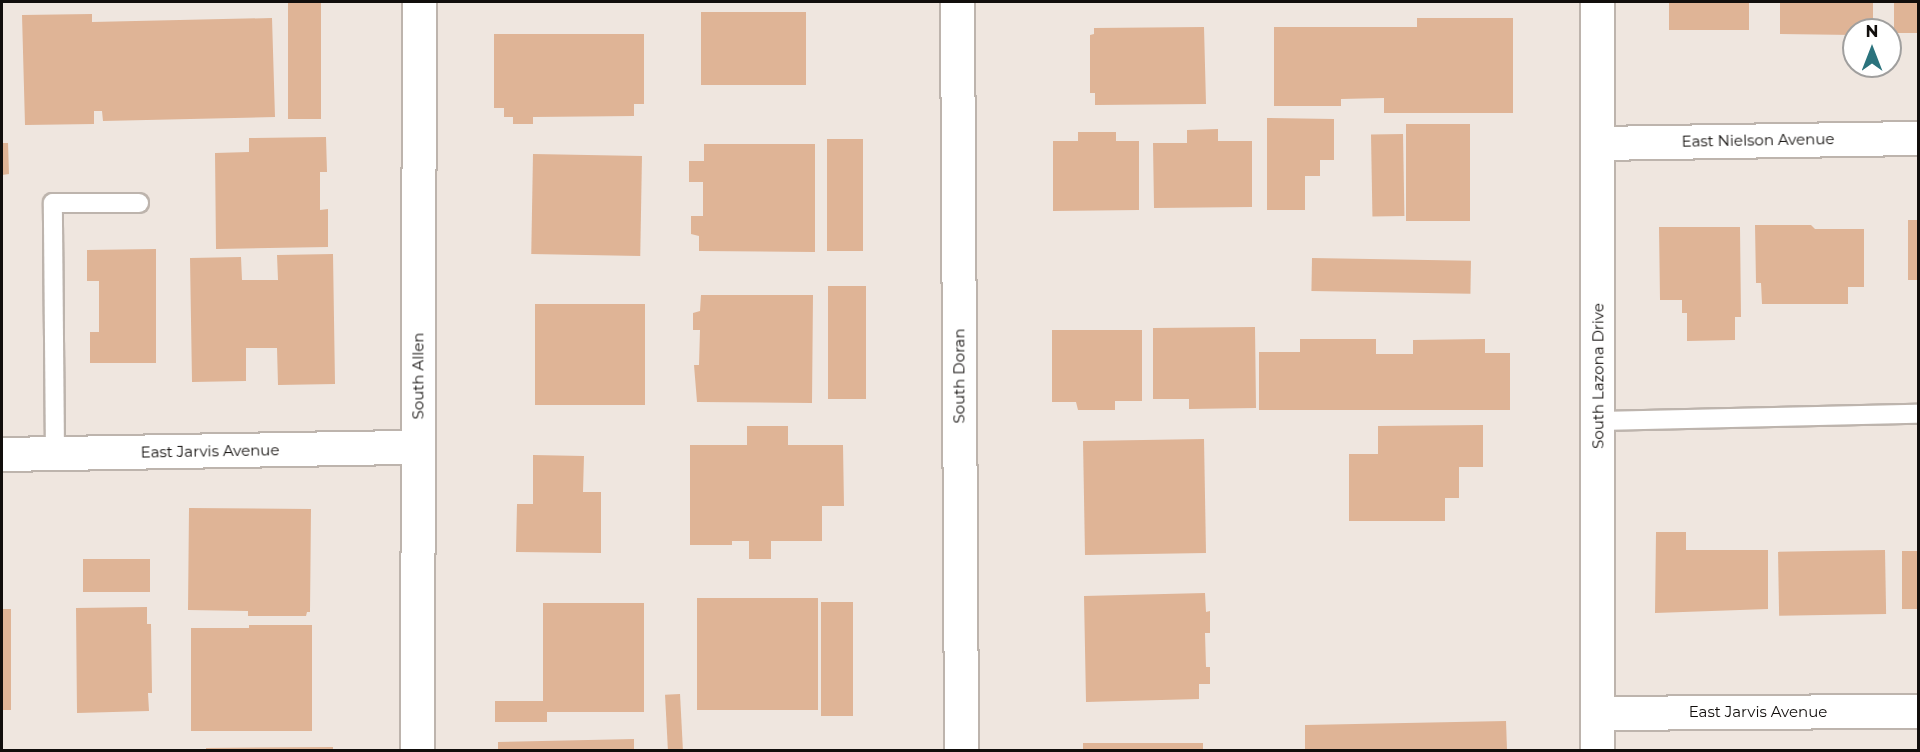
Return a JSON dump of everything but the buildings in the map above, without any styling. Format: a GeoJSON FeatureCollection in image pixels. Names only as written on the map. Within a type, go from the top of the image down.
{"type":"FeatureCollection","features":[{"type":"Feature","properties":{"kind":"street","name":"South Allen"},"geometry":{"type":"LineString","coordinates":[[417,750],[419,2]]}},
{"type":"Feature","properties":{"kind":"street","name":"South Doran"},"geometry":{"type":"LineString","coordinates":[[957,2],[961,750]]}},
{"type":"Feature","properties":{"kind":"street","name":"South Lazona Drive"},"geometry":{"type":"LineString","coordinates":[[1597,2],[1597,750]]}},
{"type":"Feature","properties":{"kind":"street","name":"East Nielson Avenue"},"geometry":{"type":"LineString","coordinates":[[1597,143],[1918,138]]}},
{"type":"Feature","properties":{"kind":"street","name":"East Jarvis Avenue"},"geometry":{"type":"LineString","coordinates":[[2,454],[418,447]]}},
{"type":"Feature","properties":{"kind":"street","name":"East Jarvis Avenue"},"geometry":{"type":"LineString","coordinates":[[1597,713],[1918,711]]}},
{"type":"Feature","properties":{"kind":"lane"},"geometry":{"type":"LineString","coordinates":[[55,453],[53,203],[139,203]]}},
{"type":"Feature","properties":{"kind":"lane"},"geometry":{"type":"LineString","coordinates":[[1598,420],[1918,414]]}}]}
